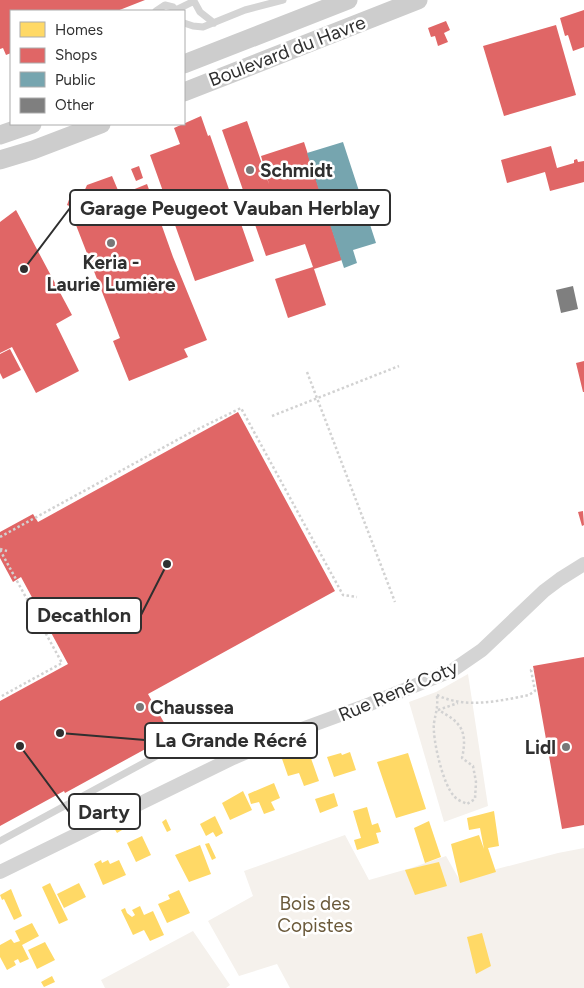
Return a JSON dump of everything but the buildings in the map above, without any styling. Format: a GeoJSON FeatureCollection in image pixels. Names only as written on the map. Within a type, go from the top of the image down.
{"type":"FeatureCollection","features":[{"type":"Feature","properties":{"kind":"main road","name":"Boulevard du Havre"},"geometry":{"type":"LineString","coordinates":[[185,64],[348,0]]}},
{"type":"Feature","properties":{"kind":"main road","name":"Boulevard du Havre"},"geometry":{"type":"LineString","coordinates":[[185,92],[418,0]]}},
{"type":"Feature","properties":{"kind":"main road"},"geometry":{"type":"LineString","coordinates":[[0,135],[29,125]]}},
{"type":"Feature","properties":{"kind":"main road"},"geometry":{"type":"LineString","coordinates":[[0,160],[33,150],[98,125]]}},
{"type":"Feature","properties":{"kind":"street","name":"Rue René Coty"},"geometry":{"type":"LineString","coordinates":[[0,872],[233,758],[453,670],[482,650],[544,591],[584,564]]}},
{"type":"Feature","properties":{"kind":"lane"},"geometry":{"type":"LineString","coordinates":[[185,23],[203,27],[245,10],[283,0]]}},
{"type":"Feature","properties":{"kind":"lane"},"geometry":{"type":"LineString","coordinates":[[178,10],[194,1],[200,12],[214,23]]}},
{"type":"Feature","properties":{"kind":"lane"},"geometry":{"type":"LineString","coordinates":[[0,841],[175,746]]}},
{"type":"Feature","properties":{"kind":"path"},"geometry":{"type":"LineString","coordinates":[[272,416],[399,366]]}},
{"type":"Feature","properties":{"kind":"path"},"geometry":{"type":"LineString","coordinates":[[307,372],[395,602]]}},
{"type":"Feature","properties":{"kind":"path"},"geometry":{"type":"LineString","coordinates":[[0,537],[188,434],[241,408],[343,595],[357,597]]}},
{"type":"Feature","properties":{"kind":"path"},"geometry":{"type":"LineString","coordinates":[[249,434],[253,432]]}},
{"type":"Feature","properties":{"kind":"path"},"geometry":{"type":"LineString","coordinates":[[0,550],[7,551]]}},
{"type":"Feature","properties":{"kind":"path"},"geometry":{"type":"LineString","coordinates":[[0,550],[62,663],[0,697]]}},
{"type":"Feature","properties":{"kind":"path"},"geometry":{"type":"LineString","coordinates":[[438,710],[459,703],[493,702],[529,695],[535,691],[531,670],[534,669]]}},
{"type":"Feature","properties":{"kind":"path"},"geometry":{"type":"LineString","coordinates":[[436,692],[438,710],[434,723],[434,742],[448,787],[454,797],[467,804],[474,800],[476,782],[472,766],[462,758],[464,747],[461,726],[453,718],[438,710]]}},
{"type":"Feature","properties":{"kind":"path"},"geometry":{"type":"LineString","coordinates":[[437,696],[459,703]]}},
{"type":"Feature","properties":{"kind":"green space"},"geometry":{"type":"Polygon","coordinates":[[[468,674],[488,806],[444,822],[409,702],[436,692],[468,674]]]}},
{"type":"Feature","properties":{"kind":"green space","name":"Bois des Copistes"},"geometry":{"type":"Polygon","coordinates":[[[345,835],[369,880],[446,856],[459,879],[584,848],[584,988],[290,988],[277,964],[239,976],[208,921],[253,896],[244,871],[345,835]]]}},
{"type":"Feature","properties":{"kind":"green space"},"geometry":{"type":"Polygon","coordinates":[[[193,931],[230,985],[226,988],[105,988],[101,980],[193,931]]]}},
{"type":"Feature","properties":{"kind":"place","name":"Schmidt"},"geometry":{"type":"Point","coordinates":[250,170]}},
{"type":"Feature","properties":{"kind":"place","name":"Keria - Laurie Lumière"},"geometry":{"type":"Point","coordinates":[111,243]}},
{"type":"Feature","properties":{"kind":"place","name":"Garage Peugeot Vauban Herblay"},"geometry":{"type":"Point","coordinates":[24,269]}},
{"type":"Feature","properties":{"kind":"place","name":"Decathlon"},"geometry":{"type":"Point","coordinates":[167,564]}},
{"type":"Feature","properties":{"kind":"place","name":"Chaussea"},"geometry":{"type":"Point","coordinates":[140,707]}},
{"type":"Feature","properties":{"kind":"place","name":"La Grande Récré"},"geometry":{"type":"Point","coordinates":[60,733]}},
{"type":"Feature","properties":{"kind":"place","name":"Darty"},"geometry":{"type":"Point","coordinates":[20,746]}},
{"type":"Feature","properties":{"kind":"place","name":"Lidl"},"geometry":{"type":"Point","coordinates":[566,747]}}]}
